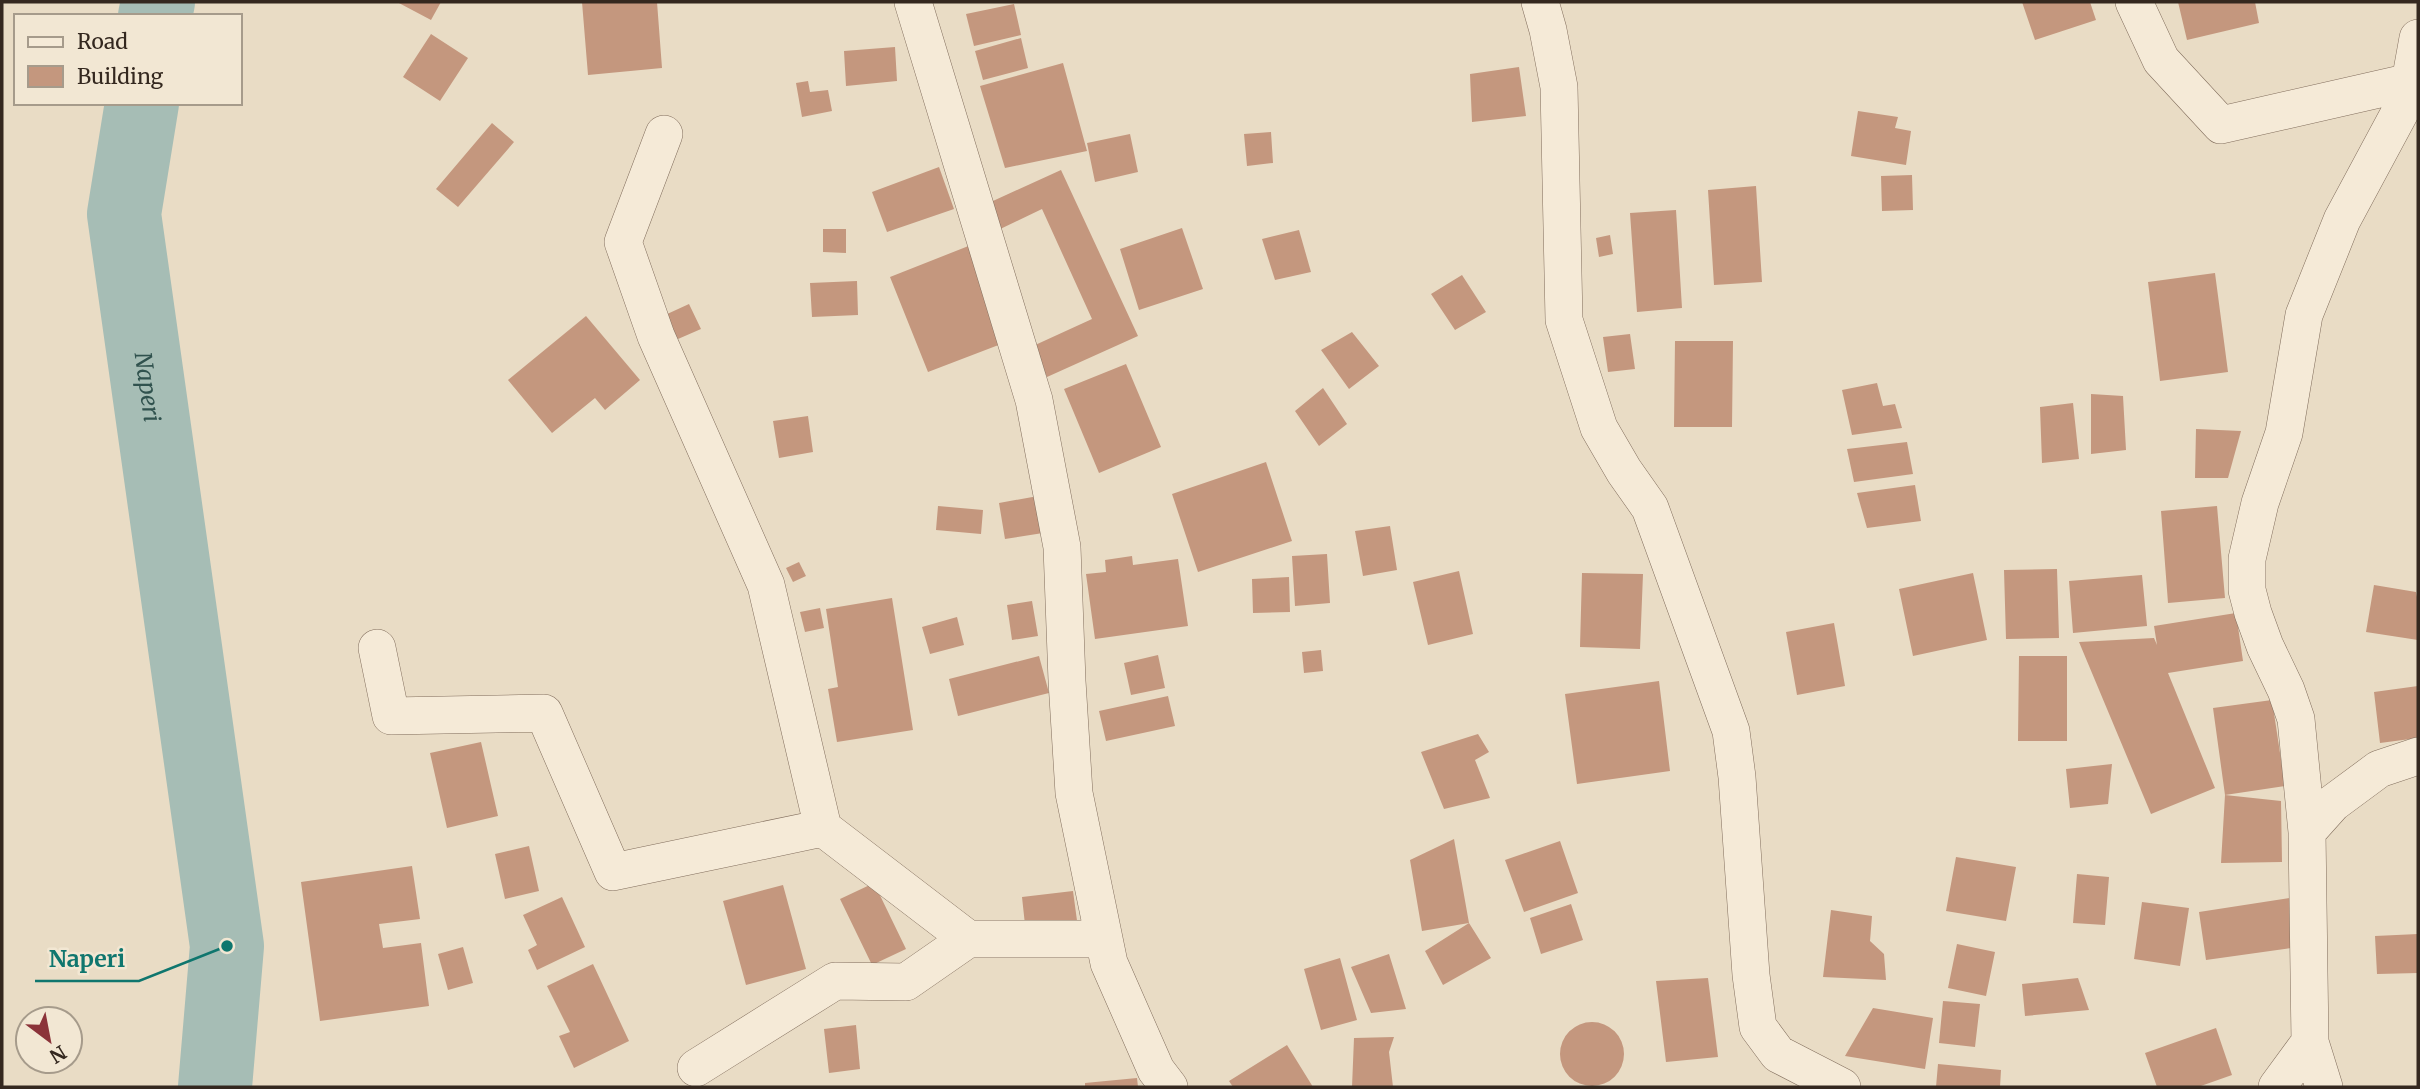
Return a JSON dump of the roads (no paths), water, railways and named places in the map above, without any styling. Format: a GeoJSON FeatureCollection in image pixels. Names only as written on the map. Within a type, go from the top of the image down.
{"type":"FeatureCollection","features":[{"type":"Feature","properties":{"kind":"street"},"geometry":{"type":"LineString","coordinates":[[913,2],[1034,400],[1062,547],[1074,793],[1109,962],[1156,1070],[1168,1087]]}},
{"type":"Feature","properties":{"kind":"street"},"geometry":{"type":"LineString","coordinates":[[1540,2],[1559,87],[1563,320],[1600,428],[1624,471],[1650,509],[1731,731],[1737,777],[1751,975],[1758,1027],[1778,1054],[1842,1087]]}},
{"type":"Feature","properties":{"kind":"street"},"geometry":{"type":"LineString","coordinates":[[2134,2],[2161,60],[2221,125],[2410,82]]}},
{"type":"Feature","properties":{"kind":"street"},"geometry":{"type":"LineString","coordinates":[[2324,1087],[2310,1042],[2307,832],[2296,719],[2253,613],[2248,590],[2247,559],[2260,503],[2284,433],[2304,315],[2342,220],[2407,99],[2418,38]]}},
{"type":"Feature","properties":{"kind":"street"},"geometry":{"type":"LineString","coordinates":[[664,134],[623,242],[656,336],[766,585],[823,828],[968,939]]}},
{"type":"Feature","properties":{"kind":"street"},"geometry":{"type":"LineString","coordinates":[[377,648],[391,716],[544,713],[613,872],[823,828]]}},
{"type":"Feature","properties":{"kind":"street"},"geometry":{"type":"LineString","coordinates":[[2307,832],[2333,803],[2379,769],[2418,756]]}},
{"type":"Feature","properties":{"kind":"street"},"geometry":{"type":"LineString","coordinates":[[696,1068],[835,981],[906,982],[968,939],[1104,939]]}},
{"type":"Feature","properties":{"kind":"street"},"geometry":{"type":"LineString","coordinates":[[2277,1087],[2310,1042]]}},
{"type":"Feature","properties":{"kind":"waterway","name":"Naperi"},"geometry":{"type":"LineString","coordinates":[[155,14],[158,2]]}},
{"type":"Feature","properties":{"kind":"waterway","name":"Naperi"},"geometry":{"type":"LineString","coordinates":[[142,105],[124,214],[227,946],[215,1087]]}},
{"type":"Feature","properties":{"kind":"place","name":"Naperi"},"geometry":{"type":"Point","coordinates":[227,946]}}]}
